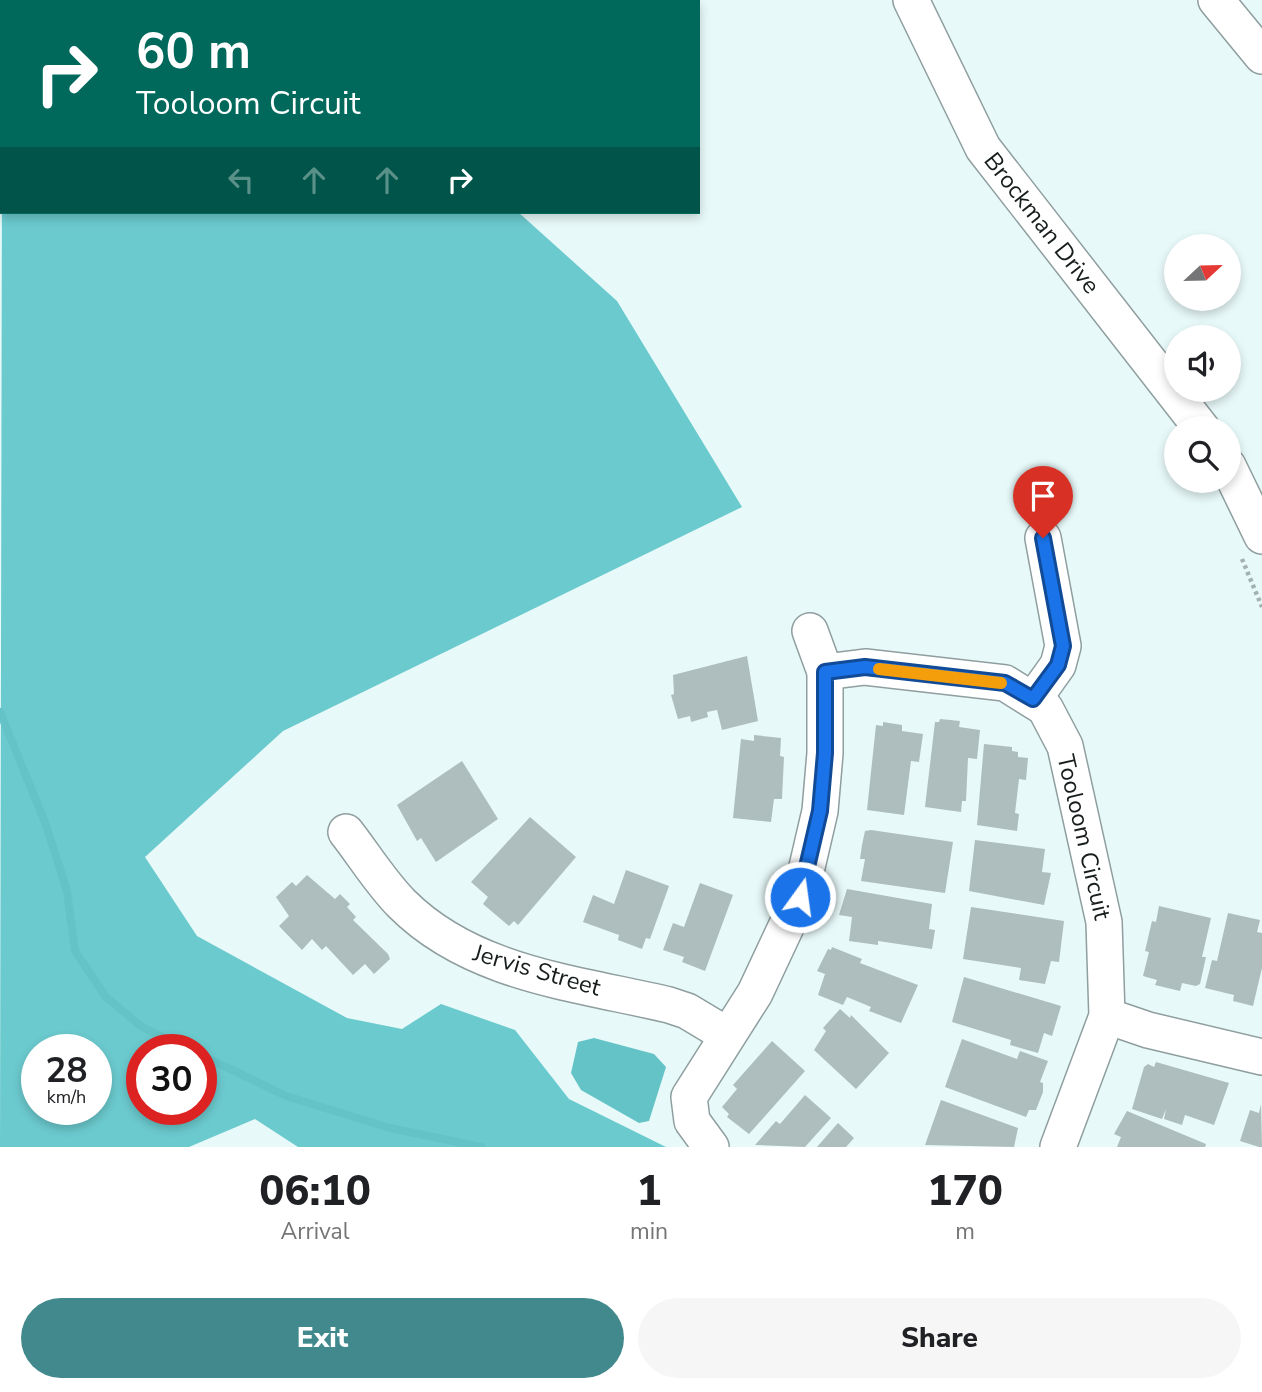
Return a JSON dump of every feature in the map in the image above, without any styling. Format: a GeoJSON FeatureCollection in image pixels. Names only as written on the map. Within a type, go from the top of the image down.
{"type":"FeatureCollection","features":[{"type":"Feature","properties":{"kind":"street","name":"Brockman Drive"},"geometry":{"type":"LineString","coordinates":[[911,0],[983,148],[1192,416]]}},
{"type":"Feature","properties":{"kind":"street"},"geometry":{"type":"LineString","coordinates":[[1216,0],[1262,56]]}},
{"type":"Feature","properties":{"kind":"street"},"geometry":{"type":"LineString","coordinates":[[1241,493],[1262,536]]}},
{"type":"Feature","properties":{"kind":"street"},"geometry":{"type":"LineString","coordinates":[[1033,699],[1058,665],[1063,646],[1043,538]]}},
{"type":"Feature","properties":{"kind":"street"},"geometry":{"type":"LineString","coordinates":[[711,1147],[692,1121],[690,1097],[755,993],[800,897],[820,811],[825,753],[825,672],[810,631]]}},
{"type":"Feature","properties":{"kind":"street","name":"Tooloom Circuit"},"geometry":{"type":"LineString","coordinates":[[825,672],[865,667],[1005,683],[1045,708],[1065,746],[1104,922],[1107,1016],[1058,1147]]}},
{"type":"Feature","properties":{"kind":"street","name":"Jervis Street"},"geometry":{"type":"LineString","coordinates":[[346,832],[400,903],[437,934],[479,958],[669,1005],[687,1011],[727,1035]]}},
{"type":"Feature","properties":{"kind":"street"},"geometry":{"type":"LineString","coordinates":[[1107,1016],[1148,1030],[1262,1057]]}},
{"type":"Feature","properties":{"kind":"shaded area"},"geometry":{"type":"Polygon","coordinates":[[[2,214],[520,214],[617,301],[742,507],[283,731],[145,857],[197,936],[347,1018],[402,1029],[441,1004],[515,1030],[569,1099],[666,1147],[298,1147],[255,1119],[189,1147],[0,1147],[2,214]]]}},
{"type":"Feature","properties":{"kind":"shaded area"},"geometry":{"type":"Polygon","coordinates":[[[594,1038],[654,1054],[666,1067],[649,1121],[639,1123],[581,1090],[571,1073],[578,1042],[594,1038]]]}},
{"type":"Feature","properties":{"kind":"building"},"geometry":{"type":"Polygon","coordinates":[[[747,656],[758,721],[722,730],[717,710],[707,712],[708,717],[691,722],[690,716],[678,719],[671,695],[674,694],[673,675],[747,656]]]}},
{"type":"Feature","properties":{"kind":"building"},"geometry":{"type":"Polygon","coordinates":[[[940,719],[960,721],[959,727],[980,730],[977,759],[968,758],[966,801],[962,801],[961,812],[925,807],[935,722],[940,719]]]}},
{"type":"Feature","properties":{"kind":"building"},"geometry":{"type":"Polygon","coordinates":[[[883,722],[902,725],[902,731],[923,734],[919,762],[911,761],[904,815],[867,810],[876,725],[883,726],[883,722]]]}},
{"type":"Feature","properties":{"kind":"building"},"geometry":{"type":"Polygon","coordinates":[[[754,735],[781,738],[780,756],[784,757],[782,799],[774,799],[771,822],[733,818],[741,739],[754,741],[754,735]]]}},
{"type":"Feature","properties":{"kind":"building"},"geometry":{"type":"Polygon","coordinates":[[[984,744],[1012,747],[1012,751],[1018,752],[1018,757],[1028,758],[1026,780],[1019,779],[1015,813],[1019,814],[1017,831],[977,825],[984,744]]]}},
{"type":"Feature","properties":{"kind":"building"},"geometry":{"type":"Polygon","coordinates":[[[462,761],[498,819],[436,862],[421,838],[417,841],[397,805],[462,761]]]}},
{"type":"Feature","properties":{"kind":"building"},"geometry":{"type":"Polygon","coordinates":[[[530,817],[576,857],[518,925],[514,921],[509,926],[483,904],[488,897],[471,882],[530,817]]]}},
{"type":"Feature","properties":{"kind":"building"},"geometry":{"type":"Polygon","coordinates":[[[865,831],[953,842],[945,893],[861,881],[865,859],[860,859],[862,845],[865,831]]]}},
{"type":"Feature","properties":{"kind":"building"},"geometry":{"type":"Polygon","coordinates":[[[975,840],[1045,849],[1042,872],[1051,873],[1044,905],[969,891],[975,840]]]}},
{"type":"Feature","properties":{"kind":"building"},"geometry":{"type":"Polygon","coordinates":[[[626,870],[669,886],[650,939],[646,938],[642,949],[618,940],[619,935],[583,922],[593,895],[614,904],[626,870]]]}},
{"type":"Feature","properties":{"kind":"building"},"geometry":{"type":"Polygon","coordinates":[[[307,875],[335,899],[340,894],[350,904],[347,907],[356,917],[353,920],[388,954],[390,959],[374,974],[365,964],[353,975],[326,946],[322,950],[312,939],[302,950],[279,926],[289,916],[276,897],[292,882],[296,886],[307,875]]]}},
{"type":"Feature","properties":{"kind":"building"},"geometry":{"type":"Polygon","coordinates":[[[700,883],[733,895],[705,971],[682,962],[684,957],[663,950],[673,923],[684,927],[700,883]]]}},
{"type":"Feature","properties":{"kind":"building"},"geometry":{"type":"Polygon","coordinates":[[[847,889],[932,904],[929,929],[935,930],[932,949],[878,941],[878,945],[849,941],[852,917],[839,915],[847,889]]]}},
{"type":"Feature","properties":{"kind":"building"},"geometry":{"type":"Polygon","coordinates":[[[1159,906],[1211,918],[1202,957],[1206,957],[1200,984],[1196,986],[1182,983],[1180,991],[1155,985],[1157,980],[1143,976],[1149,952],[1145,951],[1152,921],[1156,922],[1159,906]]]}},
{"type":"Feature","properties":{"kind":"building"},"geometry":{"type":"Polygon","coordinates":[[[971,907],[1064,921],[1059,962],[1051,961],[1045,984],[1019,980],[1021,968],[963,959],[971,907]]]}},
{"type":"Feature","properties":{"kind":"building"},"geometry":{"type":"Polygon","coordinates":[[[1228,913],[1260,920],[1257,932],[1262,933],[1262,968],[1253,1006],[1233,1001],[1234,995],[1205,988],[1212,960],[1217,961],[1228,913]]]}},
{"type":"Feature","properties":{"kind":"building"},"geometry":{"type":"Polygon","coordinates":[[[832,947],[862,959],[860,963],[918,985],[901,1023],[869,1011],[871,1007],[847,997],[843,1005],[818,995],[825,974],[817,971],[828,949],[831,950],[832,947]]]}},
{"type":"Feature","properties":{"kind":"building"},"geometry":{"type":"Polygon","coordinates":[[[964,977],[1061,1006],[1052,1036],[1044,1033],[1038,1053],[1010,1045],[1011,1040],[952,1022],[964,977]]]}},
{"type":"Feature","properties":{"kind":"building"},"geometry":{"type":"Polygon","coordinates":[[[840,1009],[850,1018],[851,1015],[889,1053],[856,1089],[814,1050],[826,1031],[823,1028],[840,1009]]]}},
{"type":"Feature","properties":{"kind":"building"},"geometry":{"type":"Polygon","coordinates":[[[962,1039],[1017,1059],[1020,1051],[1048,1061],[1040,1082],[1043,1083],[1043,1092],[1036,1110],[1029,1110],[1026,1117],[945,1087],[962,1039]]]}},
{"type":"Feature","properties":{"kind":"building"},"geometry":{"type":"Polygon","coordinates":[[[772,1041],[805,1071],[749,1134],[727,1117],[729,1114],[722,1107],[737,1089],[733,1085],[772,1041]]]}},
{"type":"Feature","properties":{"kind":"building"},"geometry":{"type":"Polygon","coordinates":[[[1156,1062],[1229,1083],[1214,1125],[1185,1115],[1182,1125],[1164,1119],[1166,1109],[1162,1119],[1132,1109],[1144,1067],[1148,1064],[1154,1067],[1156,1062]]]}},
{"type":"Feature","properties":{"kind":"building"},"geometry":{"type":"Polygon","coordinates":[[[805,1095],[831,1118],[805,1147],[755,1145],[776,1121],[780,1124],[805,1095]]]}},
{"type":"Feature","properties":{"kind":"building"},"geometry":{"type":"Polygon","coordinates":[[[941,1100],[1018,1128],[1014,1147],[925,1145],[941,1100]]]}},
{"type":"Feature","properties":{"kind":"building"},"geometry":{"type":"Polygon","coordinates":[[[1261,1104],[1262,1147],[1259,1147],[1240,1141],[1250,1110],[1259,1113],[1261,1104]]]}},
{"type":"Feature","properties":{"kind":"building"},"geometry":{"type":"Polygon","coordinates":[[[1127,1111],[1206,1144],[1205,1147],[1117,1147],[1121,1137],[1114,1134],[1127,1111]]]}},
{"type":"Feature","properties":{"kind":"building"},"geometry":{"type":"Polygon","coordinates":[[[838,1123],[854,1138],[846,1147],[817,1147],[838,1123]]]}},
{"type":"Feature","properties":{"kind":"waterway"},"geometry":{"type":"LineString","coordinates":[[0,712],[46,825],[67,891],[75,951],[106,997],[142,1027],[157,1034]]}},
{"type":"Feature","properties":{"kind":"waterway"},"geometry":{"type":"LineString","coordinates":[[217,1063],[286,1096],[390,1128],[481,1147]]}},
{"type":"Feature","properties":{"kind":"slow traffic"},"geometry":{"type":"LineString","coordinates":[[879,669],[1001,683]]}},
{"type":"Feature","properties":{"kind":"route"},"geometry":{"type":"LineString","coordinates":[[800,897],[820,811],[825,753],[825,672],[865,667],[1005,683],[1033,699],[1058,665],[1063,646],[1043,538]]}}]}
